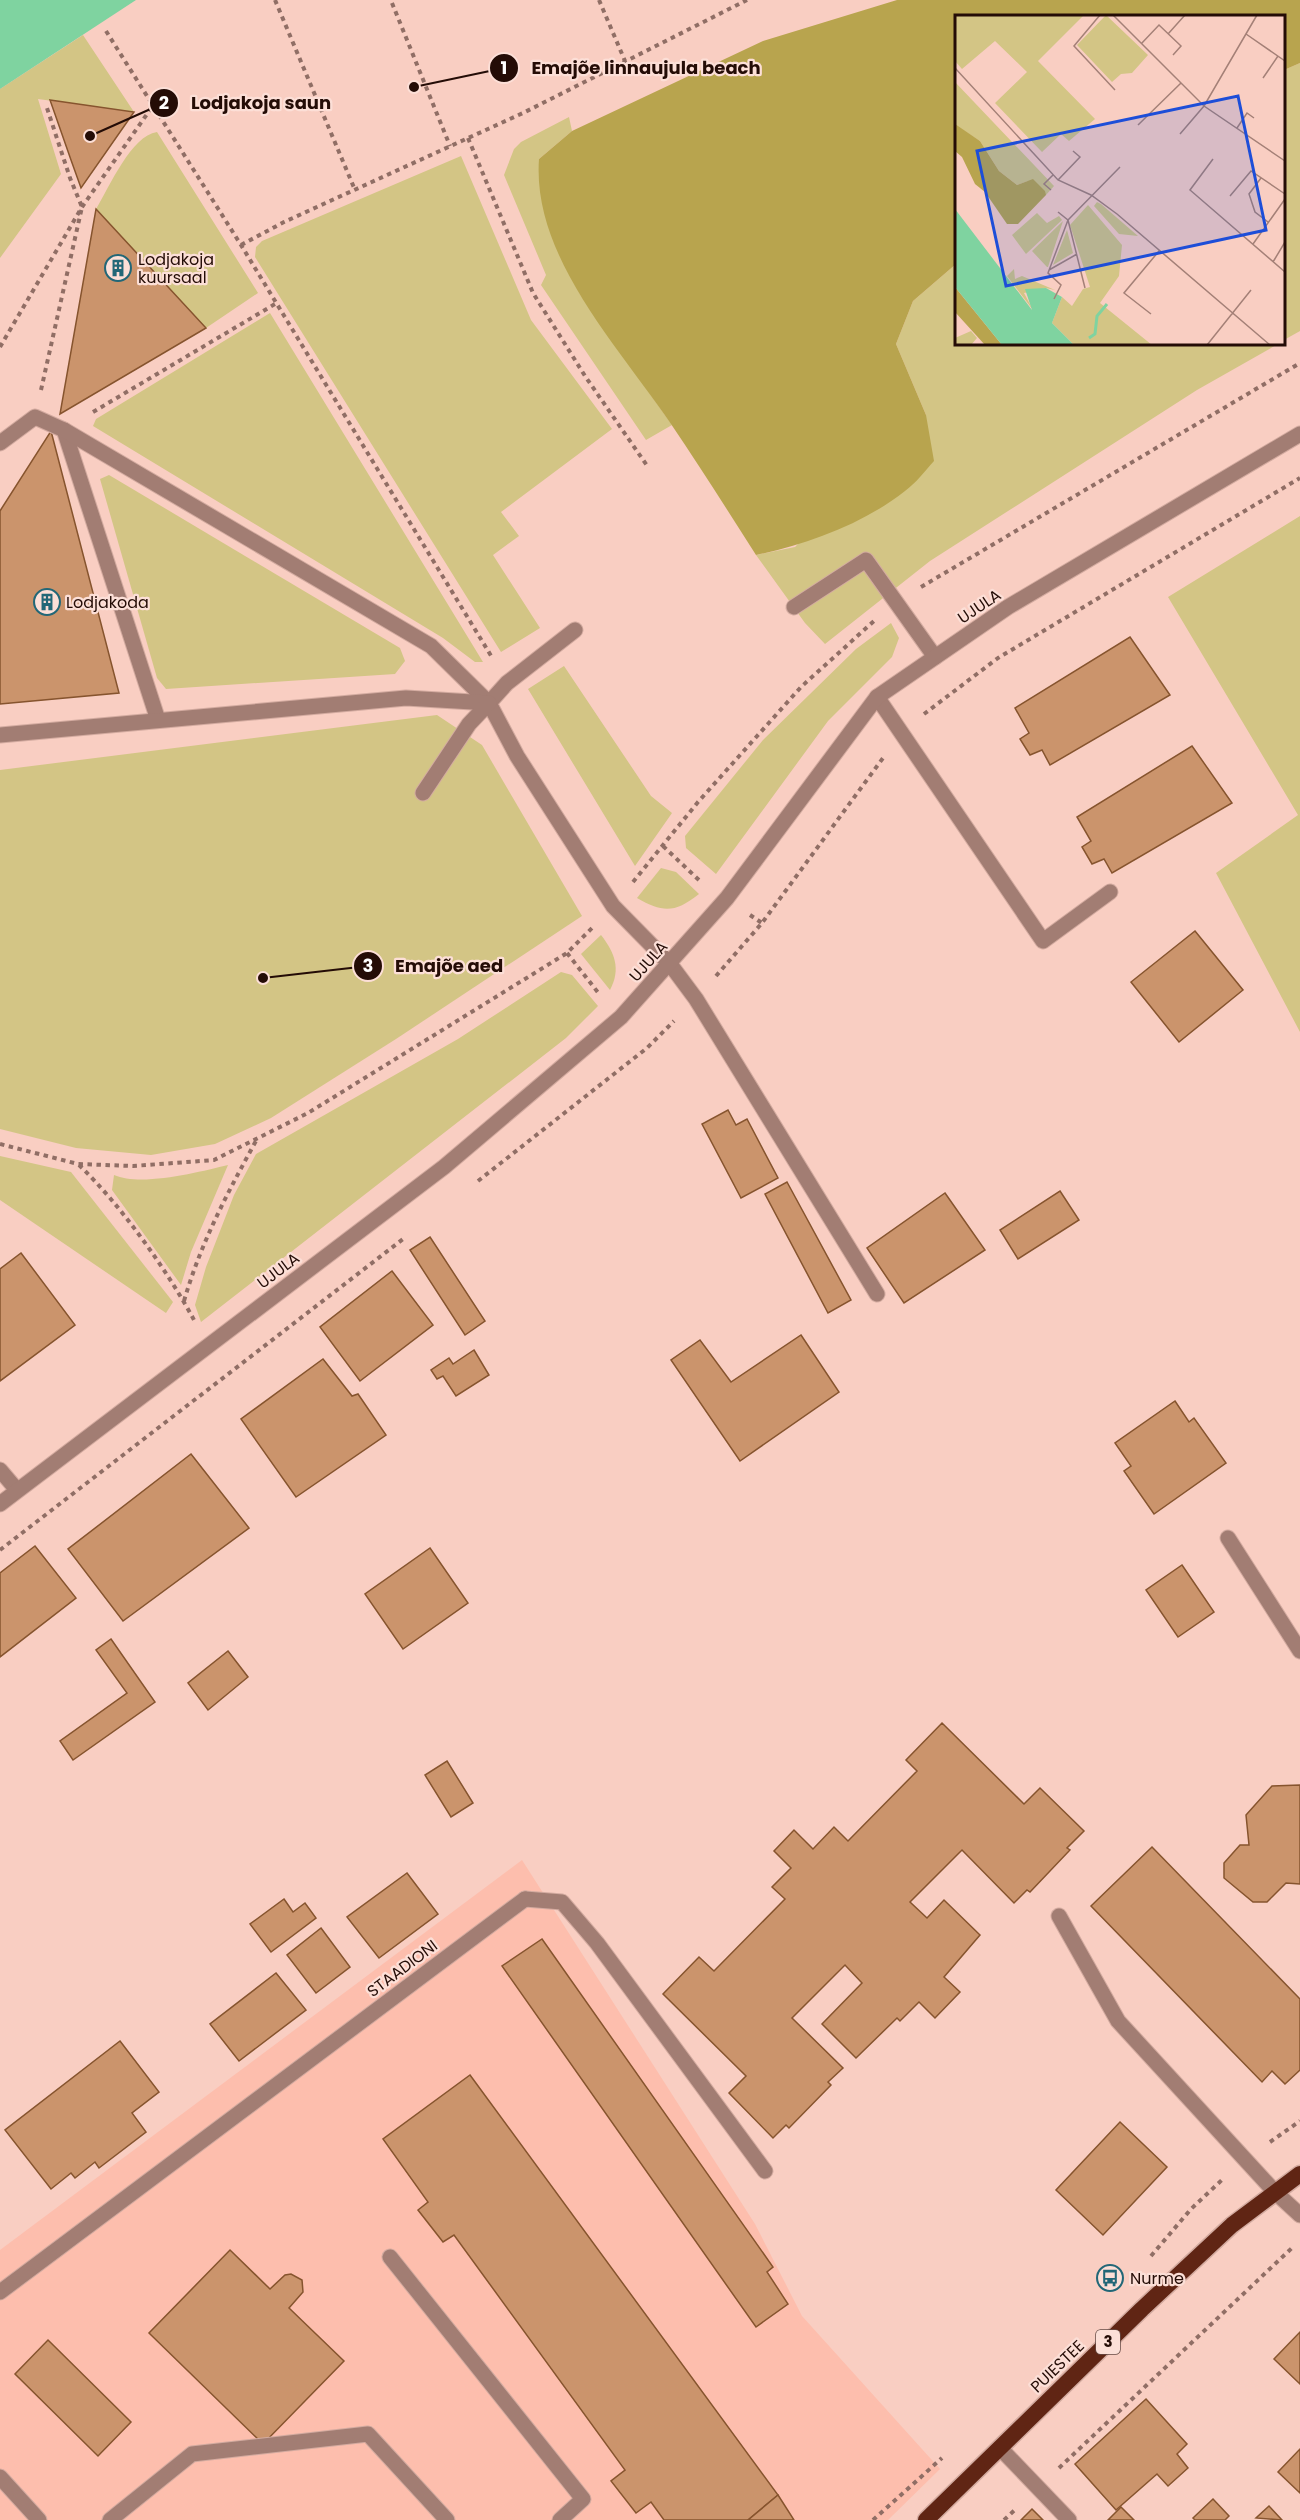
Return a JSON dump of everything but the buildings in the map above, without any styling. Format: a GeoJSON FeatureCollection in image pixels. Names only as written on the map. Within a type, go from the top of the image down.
{"type":"FeatureCollection","features":[{"type":"Feature","properties":{"kind":"highway","name":"PUIESTEE"},"geometry":{"type":"LineString","coordinates":[[926,2520],[1142,2308],[1274,2191],[1300,2174]]}},
{"type":"Feature","properties":{"kind":"street"},"geometry":{"type":"LineString","coordinates":[[0,443],[35,417],[64,430],[431,646],[489,703],[518,756],[613,906],[670,964],[696,999],[877,1294]]}},
{"type":"Feature","properties":{"kind":"street"},"geometry":{"type":"LineString","coordinates":[[64,430],[158,720]]}},
{"type":"Feature","properties":{"kind":"street","name":"UJULA"},"geometry":{"type":"LineString","coordinates":[[0,1504],[444,1167],[621,1017],[727,898],[877,698],[1008,608],[1300,434]]}},
{"type":"Feature","properties":{"kind":"street"},"geometry":{"type":"LineString","coordinates":[[794,607],[866,560],[935,657]]}},
{"type":"Feature","properties":{"kind":"street"},"geometry":{"type":"LineString","coordinates":[[423,793],[469,724],[507,683],[575,630]]}},
{"type":"Feature","properties":{"kind":"street"},"geometry":{"type":"LineString","coordinates":[[0,735],[406,698],[489,703]]}},
{"type":"Feature","properties":{"kind":"street"},"geometry":{"type":"LineString","coordinates":[[877,698],[1042,941],[1110,892]]}},
{"type":"Feature","properties":{"kind":"street"},"geometry":{"type":"LineString","coordinates":[[0,1470],[16,1490]]}},
{"type":"Feature","properties":{"kind":"street"},"geometry":{"type":"LineString","coordinates":[[1228,1538],[1300,1651]]}},
{"type":"Feature","properties":{"kind":"street","name":"STAADIONI"},"geometry":{"type":"LineString","coordinates":[[0,2292],[525,1899],[562,1902],[597,1943],[765,2171]]}},
{"type":"Feature","properties":{"kind":"street"},"geometry":{"type":"LineString","coordinates":[[1059,1916],[1118,2021],[1274,2191],[1300,2215]]}},
{"type":"Feature","properties":{"kind":"street"},"geometry":{"type":"LineString","coordinates":[[390,2257],[583,2499],[560,2520]]}},
{"type":"Feature","properties":{"kind":"street"},"geometry":{"type":"LineString","coordinates":[[110,2520],[192,2454],[368,2434],[447,2520]]}},
{"type":"Feature","properties":{"kind":"street"},"geometry":{"type":"LineString","coordinates":[[1000,2448],[1070,2520]]}},
{"type":"Feature","properties":{"kind":"street"},"geometry":{"type":"LineString","coordinates":[[0,2477],[39,2520]]}},
{"type":"Feature","properties":{"kind":"path"},"geometry":{"type":"LineString","coordinates":[[275,0],[355,190]]}},
{"type":"Feature","properties":{"kind":"path"},"geometry":{"type":"LineString","coordinates":[[599,0],[625,61]]}},
{"type":"Feature","properties":{"kind":"path"},"geometry":{"type":"LineString","coordinates":[[241,245],[468,138],[747,0]]}},
{"type":"Feature","properties":{"kind":"path"},"geometry":{"type":"LineString","coordinates":[[392,3],[450,146]]}},
{"type":"Feature","properties":{"kind":"path"},"geometry":{"type":"LineString","coordinates":[[106,31],[241,245],[507,683]]}},
{"type":"Feature","properties":{"kind":"path"},"geometry":{"type":"LineString","coordinates":[[35,417],[82,207],[69,178],[46,105]]}},
{"type":"Feature","properties":{"kind":"path"},"geometry":{"type":"LineString","coordinates":[[0,347],[82,207],[152,107]]}},
{"type":"Feature","properties":{"kind":"path"},"geometry":{"type":"LineString","coordinates":[[468,138],[533,292],[585,376],[648,467]]}},
{"type":"Feature","properties":{"kind":"path"},"geometry":{"type":"LineString","coordinates":[[64,430],[275,304]]}},
{"type":"Feature","properties":{"kind":"path"},"geometry":{"type":"LineString","coordinates":[[0,1143],[78,1164],[133,1166],[214,1160],[308,1113],[567,953],[613,906],[801,687],[896,601],[1300,363]]}},
{"type":"Feature","properties":{"kind":"path"},"geometry":{"type":"LineString","coordinates":[[470,1186],[647,1048],[696,999],[762,923],[901,734],[998,658],[1300,478]]}},
{"type":"Feature","properties":{"kind":"path"},"geometry":{"type":"LineString","coordinates":[[663,846],[704,885]]}},
{"type":"Feature","properties":{"kind":"path"},"geometry":{"type":"LineString","coordinates":[[747,913],[762,923]]}},
{"type":"Feature","properties":{"kind":"path"},"geometry":{"type":"LineString","coordinates":[[567,953],[603,998]]}},
{"type":"Feature","properties":{"kind":"path"},"geometry":{"type":"LineString","coordinates":[[184,1300],[197,1256],[225,1197],[258,1138]]}},
{"type":"Feature","properties":{"kind":"path"},"geometry":{"type":"LineString","coordinates":[[78,1164],[94,1180],[184,1300],[193,1319],[211,1344]]}},
{"type":"Feature","properties":{"kind":"path"},"geometry":{"type":"LineString","coordinates":[[0,1550],[405,1237]]}},
{"type":"Feature","properties":{"kind":"path"},"geometry":{"type":"LineString","coordinates":[[1004,2520],[1294,2246]]}},
{"type":"Feature","properties":{"kind":"shaded area"},"geometry":{"type":"Polygon","coordinates":[[[0,0],[136,0],[0,89],[0,0]]]}},
{"type":"Feature","properties":{"kind":"shaded area"},"geometry":{"type":"Polygon","coordinates":[[[897,0],[1300,0],[1300,63],[1285,70],[1285,15],[955,15],[955,265],[913,301],[896,344],[926,415],[934,461],[909,488],[872,513],[815,539],[756,555],[671,424],[583,299],[564,266],[549,231],[541,195],[539,159],[572,131],[763,41],[897,0]]]}},
{"type":"Feature","properties":{"kind":"shaded area"},"geometry":{"type":"Polygon","coordinates":[[[83,35],[134,112],[38,99],[61,174],[0,258],[0,89],[83,35]]]}},
{"type":"Feature","properties":{"kind":"shaded area"},"geometry":{"type":"Polygon","coordinates":[[[1300,63],[1300,331],[1285,339],[1285,70],[1300,63]]]}},
{"type":"Feature","properties":{"kind":"shaded area"},"geometry":{"type":"Polygon","coordinates":[[[569,117],[572,131],[539,159],[580,294],[672,425],[646,440],[541,285],[546,275],[504,175],[514,149],[521,142],[569,117]]]}},
{"type":"Feature","properties":{"kind":"shaded area"},"geometry":{"type":"Polygon","coordinates":[[[157,132],[258,293],[206,328],[96,209],[130,152],[138,142],[157,132]]]}},
{"type":"Feature","properties":{"kind":"shaded area"},"geometry":{"type":"Polygon","coordinates":[[[461,156],[531,320],[612,429],[501,512],[519,536],[493,555],[540,628],[501,652],[255,257],[256,247],[262,241],[461,156]]]}},
{"type":"Feature","properties":{"kind":"shaded area"},"geometry":{"type":"Polygon","coordinates":[[[955,265],[955,345],[1276,345],[1197,390],[930,561],[825,644],[805,623],[756,555],[795,547],[926,415],[896,344],[913,301],[955,265]]]}},
{"type":"Feature","properties":{"kind":"shaded area"},"geometry":{"type":"Polygon","coordinates":[[[270,313],[483,662],[475,662],[443,638],[93,426],[96,419],[270,313]]]}},
{"type":"Feature","properties":{"kind":"shaded area"},"geometry":{"type":"Polygon","coordinates":[[[109,475],[400,648],[405,661],[395,674],[166,689],[157,678],[100,479],[109,475]]]}},
{"type":"Feature","properties":{"kind":"shaded area"},"geometry":{"type":"Polygon","coordinates":[[[1300,516],[1300,1032],[1216,873],[1298,815],[1168,597],[1300,516]]]}},
{"type":"Feature","properties":{"kind":"shaded area"},"geometry":{"type":"Polygon","coordinates":[[[891,623],[899,638],[892,657],[828,721],[716,874],[686,848],[685,836],[763,740],[856,649],[891,623]]]}},
{"type":"Feature","properties":{"kind":"shaded area"},"geometry":{"type":"Polygon","coordinates":[[[564,666],[651,796],[672,813],[635,866],[528,689],[564,666]]]}},
{"type":"Feature","properties":{"kind":"shaded area"},"geometry":{"type":"Polygon","coordinates":[[[437,715],[482,745],[582,916],[396,1039],[271,1118],[215,1144],[151,1155],[76,1148],[0,1129],[0,770],[437,715]]]}},
{"type":"Feature","properties":{"kind":"shaded area"},"geometry":{"type":"Polygon","coordinates":[[[661,868],[676,872],[699,894],[683,905],[669,909],[654,906],[637,898],[661,868]]]}},
{"type":"Feature","properties":{"kind":"shaded area"},"geometry":{"type":"Polygon","coordinates":[[[601,935],[615,961],[615,975],[610,990],[581,954],[601,935]]]}},
{"type":"Feature","properties":{"kind":"shaded area"},"geometry":{"type":"Polygon","coordinates":[[[561,972],[572,975],[598,1006],[566,1038],[201,1322],[195,1305],[206,1267],[234,1195],[256,1154],[458,1039],[561,972]]]}},
{"type":"Feature","properties":{"kind":"shaded area"},"geometry":{"type":"Polygon","coordinates":[[[0,1156],[71,1172],[173,1302],[166,1313],[0,1200],[0,1156]]]}},
{"type":"Feature","properties":{"kind":"shaded area"},"geometry":{"type":"Polygon","coordinates":[[[228,1165],[191,1252],[181,1285],[112,1190],[114,1175],[125,1178],[154,1179],[228,1165]]]}},
{"type":"Feature","properties":{"kind":"shaded area"},"geometry":{"type":"Polygon","coordinates":[[[522,1860],[755,2224],[802,2316],[940,2469],[888,2520],[0,2520],[0,2250],[522,1860]]]}},
{"type":"Feature","properties":{"kind":"place","name":"Emajõe linnaujula beach"},"geometry":{"type":"Point","coordinates":[414,87]}},
{"type":"Feature","properties":{"kind":"place","name":"Lodjakoja saun"},"geometry":{"type":"Point","coordinates":[90,136]}},
{"type":"Feature","properties":{"kind":"place","name":"Lodjakoja kuursaal"},"geometry":{"type":"Point","coordinates":[118,268]}},
{"type":"Feature","properties":{"kind":"place","name":"Lodjakoda"},"geometry":{"type":"Point","coordinates":[47,602]}},
{"type":"Feature","properties":{"kind":"place","name":"Emajõe aed"},"geometry":{"type":"Point","coordinates":[263,978]}},
{"type":"Feature","properties":{"kind":"place","name":"Nurme"},"geometry":{"type":"Point","coordinates":[1110,2278]}}]}
